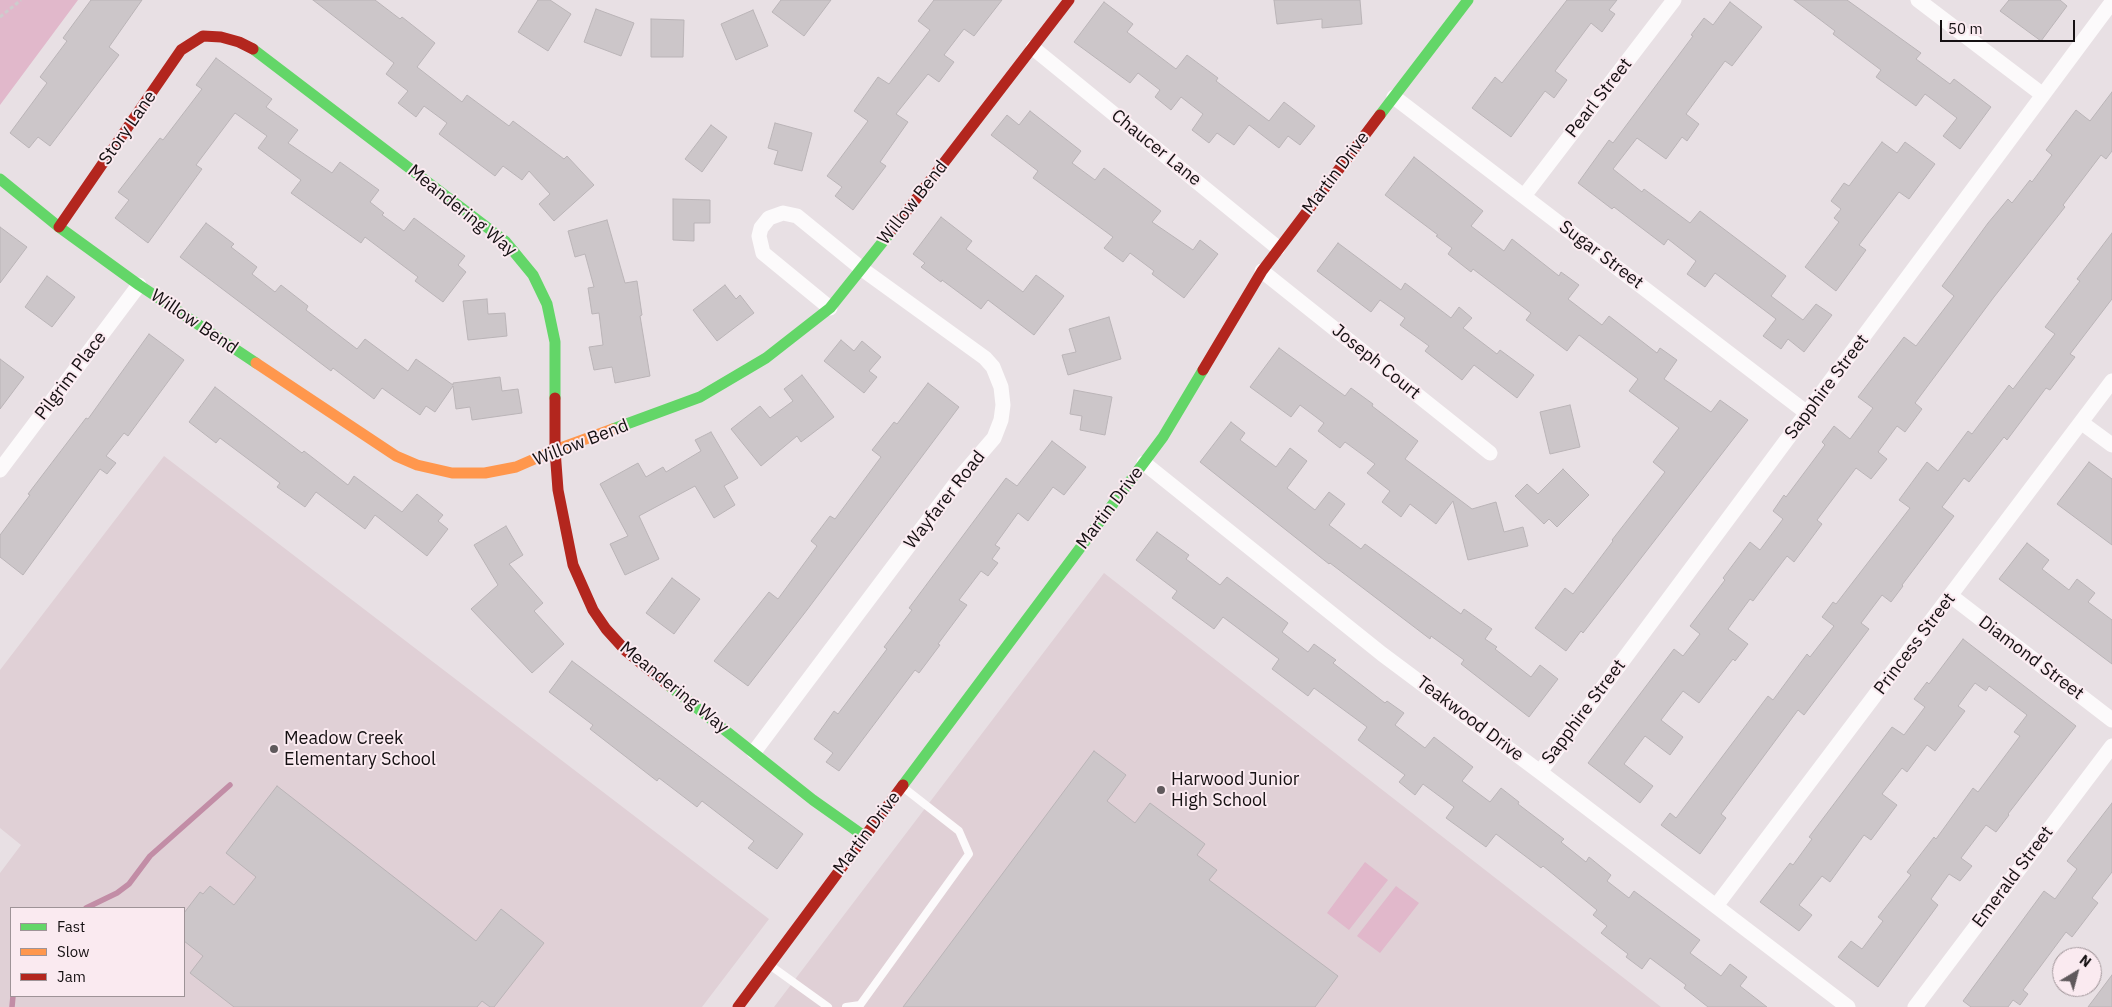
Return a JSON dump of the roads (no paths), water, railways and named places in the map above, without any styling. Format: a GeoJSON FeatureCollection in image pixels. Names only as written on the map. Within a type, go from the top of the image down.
{"type":"FeatureCollection","features":[{"type":"Feature","properties":{"kind":"street","name":"Willow Bend"},"geometry":{"type":"LineString","coordinates":[[0,179],[59,227],[139,285],[396,456],[417,465],[452,473],[485,473],[516,468],[555,450],[680,406],[719,388],[766,358],[830,308],[1069,0]]}},
{"type":"Feature","properties":{"kind":"street","name":"Martin Drive"},"geometry":{"type":"LineString","coordinates":[[738,1007],[1163,437],[1262,271],[1278,248],[1468,0]]}},
{"type":"Feature","properties":{"kind":"street","name":"Pearl Street"},"geometry":{"type":"LineString","coordinates":[[1524,196],[1674,0]]}},
{"type":"Feature","properties":{"kind":"street"},"geometry":{"type":"LineString","coordinates":[[1918,0],[2043,95]]}},
{"type":"Feature","properties":{"kind":"street","name":"Sapphire Street"},"geometry":{"type":"LineString","coordinates":[[1540,772],[2112,2]]}},
{"type":"Feature","properties":{"kind":"street","name":"Story Lane"},"geometry":{"type":"LineString","coordinates":[[59,227],[181,50],[203,36]]}},
{"type":"Feature","properties":{"kind":"street","name":"Meandering Way"},"geometry":{"type":"LineString","coordinates":[[203,36],[221,37],[239,42],[252,49],[505,241],[520,257],[533,275],[546,304],[555,342],[555,450],[558,490],[566,539],[576,575],[593,610],[606,629],[626,651],[813,800],[864,836]]}},
{"type":"Feature","properties":{"kind":"street","name":"Chaucer Lane"},"geometry":{"type":"LineString","coordinates":[[1033,48],[1278,248]]}},
{"type":"Feature","properties":{"kind":"street","name":"Sugar Street"},"geometry":{"type":"LineString","coordinates":[[1394,96],[1807,413]]}},
{"type":"Feature","properties":{"kind":"street","name":"Wayfarer Road"},"geometry":{"type":"LineString","coordinates":[[754,752],[962,475],[994,438],[1001,420],[1003,405],[1001,387],[993,367],[985,358],[862,269],[797,216],[787,214],[776,215],[764,224],[759,236],[763,253],[830,308]]}},
{"type":"Feature","properties":{"kind":"street","name":"Joseph Court"},"geometry":{"type":"LineString","coordinates":[[1262,271],[1490,453]]}},
{"type":"Feature","properties":{"kind":"street","name":"Pilgrim Place"},"geometry":{"type":"LineString","coordinates":[[1,467],[139,285]]}},
{"type":"Feature","properties":{"kind":"street","name":"Princess Street"},"geometry":{"type":"LineString","coordinates":[[1716,906],[2112,381]]}},
{"type":"Feature","properties":{"kind":"street"},"geometry":{"type":"LineString","coordinates":[[2082,423],[2112,445]]}},
{"type":"Feature","properties":{"kind":"street","name":"Teakwood Drive"},"geometry":{"type":"LineString","coordinates":[[1144,463],[1382,654],[1848,1007]]}},
{"type":"Feature","properties":{"kind":"street","name":"Diamond Street"},"geometry":{"type":"LineString","coordinates":[[1951,596],[2112,720]]}},
{"type":"Feature","properties":{"kind":"street","name":"Emerald Street"},"geometry":{"type":"LineString","coordinates":[[1915,1007],[2112,746]]}},
{"type":"Feature","properties":{"kind":"lane"},"geometry":{"type":"LineString","coordinates":[[846,1007],[860,1004],[969,854],[959,831],[902,786]]}},
{"type":"Feature","properties":{"kind":"lane"},"geometry":{"type":"LineString","coordinates":[[769,965],[828,1007]]}},
{"type":"Feature","properties":{"kind":"waterway"},"geometry":{"type":"LineString","coordinates":[[88,907],[117,893],[129,884],[150,856],[230,785]]}},
{"type":"Feature","properties":{"kind":"waterway"},"geometry":{"type":"LineString","coordinates":[[12,1007],[13,997]]}},
{"type":"Feature","properties":{"kind":"place","name":"Meadow Creek Elementary School"},"geometry":{"type":"Point","coordinates":[274,749]}},
{"type":"Feature","properties":{"kind":"place","name":"Harwood Junior High School"},"geometry":{"type":"Point","coordinates":[1161,790]}}]}
